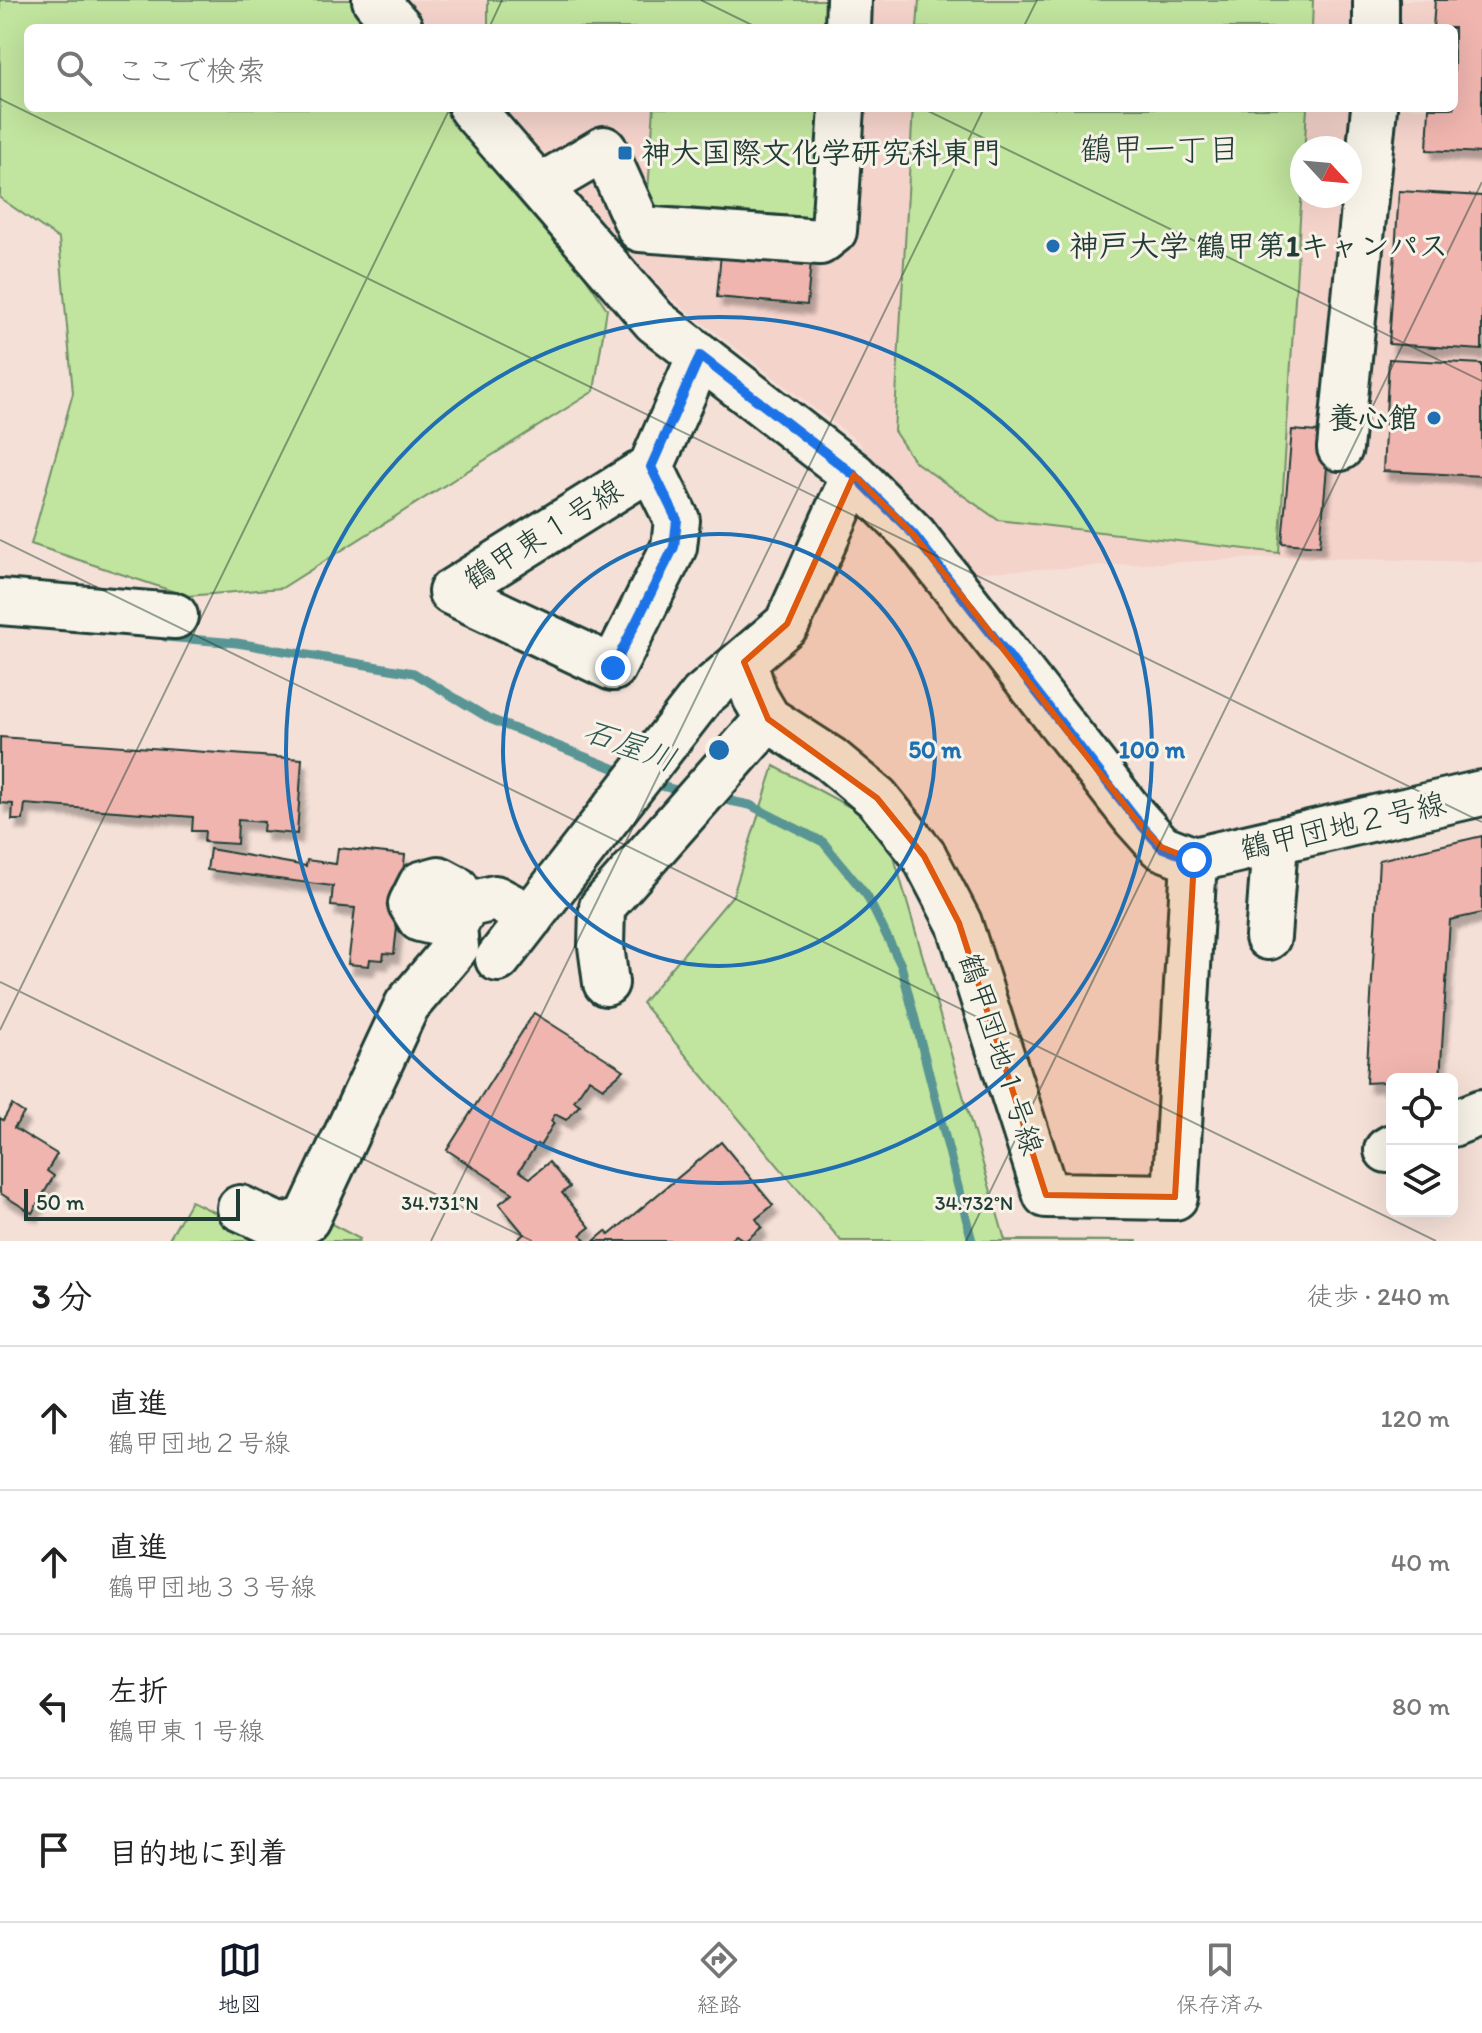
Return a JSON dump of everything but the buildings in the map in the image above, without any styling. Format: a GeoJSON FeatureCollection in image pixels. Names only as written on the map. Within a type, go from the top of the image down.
{"type":"FeatureCollection","features":[{"type":"Feature","properties":{"kind":"street"},"geometry":{"type":"LineString","coordinates":[[375,0],[396,24]]}},
{"type":"Feature","properties":{"kind":"street"},"geometry":{"type":"LineString","coordinates":[[848,24],[849,0]]}},
{"type":"Feature","properties":{"kind":"street"},"geometry":{"type":"LineString","coordinates":[[1376,0],[1376,24]]}},
{"type":"Feature","properties":{"kind":"street"},"geometry":{"type":"LineString","coordinates":[[475,112],[655,321],[854,475],[914,535],[1135,818],[1161,847],[1194,860]]}},
{"type":"Feature","properties":{"kind":"street"},"geometry":{"type":"LineString","coordinates":[[541,186],[604,149],[640,229],[820,242],[834,231],[842,112]]}},
{"type":"Feature","properties":{"kind":"street"},"geometry":{"type":"LineString","coordinates":[[1340,448],[1374,112]]}},
{"type":"Feature","properties":{"kind":"street","name":"鶴甲東１号線"},"geometry":{"type":"LineString","coordinates":[[651,467],[677,520],[674,547],[613,668],[451,592],[651,467],[700,356]]}},
{"type":"Feature","properties":{"kind":"street"},"geometry":{"type":"LineString","coordinates":[[498,959],[702,696],[787,624],[854,475]]}},
{"type":"Feature","properties":{"kind":"street"},"geometry":{"type":"LineString","coordinates":[[0,602],[175,616]]}},
{"type":"Feature","properties":{"kind":"street"},"geometry":{"type":"LineString","coordinates":[[606,983],[601,946],[612,896],[768,719],[734,670]]}},
{"type":"Feature","properties":{"kind":"street","name":"鶴甲団地１号線"},"geometry":{"type":"LineString","coordinates":[[768,719],[830,759],[877,798],[924,856],[959,923],[1046,1195],[1175,1197],[1194,860]]}},
{"type":"Feature","properties":{"kind":"street","name":"鶴甲団地２号線"},"geometry":{"type":"LineString","coordinates":[[1194,860],[1482,793]]}},
{"type":"Feature","properties":{"kind":"street"},"geometry":{"type":"LineString","coordinates":[[1268,937],[1275,843]]}},
{"type":"Feature","properties":{"kind":"street"},"geometry":{"type":"LineString","coordinates":[[567,870],[612,896]]}},
{"type":"Feature","properties":{"kind":"street"},"geometry":{"type":"LineString","coordinates":[[240,1208],[281,1227],[307,1219],[407,1005],[456,947],[460,916],[495,898],[531,917]]}},
{"type":"Feature","properties":{"kind":"street"},"geometry":{"type":"LineString","coordinates":[[1458,1122],[1482,1112]]}},
{"type":"Feature","properties":{"kind":"highlighted area"},"geometry":{"type":"Polygon","coordinates":[[[854,475],[914,535],[1135,818],[1161,847],[1194,860],[1175,1197],[1046,1195],[959,923],[924,856],[877,798],[768,719],[744,662],[787,624],[854,475]]]}},
{"type":"Feature","properties":{"kind":"shaded area","name":"神戸大学 鶴甲第1キャンパス"},"geometry":{"type":"Polygon","coordinates":[[[409,0],[1482,0],[1482,562],[1281,557],[964,573],[872,470],[860,443],[669,297],[506,112],[1458,112],[1458,24],[429,24],[409,0]]]}},
{"type":"Feature","properties":{"kind":"green space"},"geometry":{"type":"Polygon","coordinates":[[[0,0],[351,0],[374,24],[24,24],[24,112],[459,112],[509,165],[607,309],[594,391],[282,588],[187,596],[31,544],[73,393],[59,239],[0,198],[0,0]]]}},
{"type":"Feature","properties":{"kind":"green space"},"geometry":{"type":"Polygon","coordinates":[[[488,0],[836,0],[835,24],[488,24],[488,0]]]}},
{"type":"Feature","properties":{"kind":"green space"},"geometry":{"type":"Polygon","coordinates":[[[919,0],[1313,0],[1312,24],[917,24],[919,0]]]}},
{"type":"Feature","properties":{"kind":"green space"},"geometry":{"type":"Polygon","coordinates":[[[654,112],[829,112],[822,218],[647,205],[654,112]]]}},
{"type":"Feature","properties":{"kind":"green space"},"geometry":{"type":"Polygon","coordinates":[[[913,112],[1307,112],[1305,136],[1290,136],[1290,208],[1301,208],[1279,553],[998,520],[914,461],[894,431],[913,112]]]}},
{"type":"Feature","properties":{"kind":"green space"},"geometry":{"type":"Polygon","coordinates":[[[774,766],[885,826],[1005,1240],[1138,1241],[841,1241],[642,1003],[733,895],[774,766]]]}},
{"type":"Feature","properties":{"kind":"green space"},"geometry":{"type":"Polygon","coordinates":[[[191,1201],[275,1241],[168,1241],[191,1201]]]}},
{"type":"Feature","properties":{"kind":"green space"},"geometry":{"type":"Polygon","coordinates":[[[324,1220],[359,1241],[286,1241],[324,1220]]]}},
{"type":"Feature","properties":{"kind":"waterway","name":"石屋川"},"geometry":{"type":"LineString","coordinates":[[165,637],[237,643],[414,673],[490,719],[628,774]]}},
{"type":"Feature","properties":{"kind":"waterway","name":"石屋川"},"geometry":{"type":"LineString","coordinates":[[649,783],[685,792]]}},
{"type":"Feature","properties":{"kind":"waterway","name":"石屋川"},"geometry":{"type":"LineString","coordinates":[[715,798],[750,805],[823,842],[867,896],[901,965],[972,1241]]}},
{"type":"Feature","properties":{"kind":"place","name":"神大国際文化学研究科東門"},"geometry":{"type":"Point","coordinates":[625,153]}},
{"type":"Feature","properties":{"kind":"place","name":"神戸大学 鶴甲第1キャンパス"},"geometry":{"type":"Point","coordinates":[1053,246]}},
{"type":"Feature","properties":{"kind":"place","name":"養心館"},"geometry":{"type":"Point","coordinates":[1434,418]}},
{"type":"Feature","properties":{"kind":"district","name":"鶴甲一丁目"},"geometry":{"type":"Point","coordinates":[1160,149]}},
{"type":"Feature","properties":{"kind":"route"},"geometry":{"type":"LineString","coordinates":[[613,668],[674,547],[677,520],[651,467],[700,356],[854,475],[914,535],[1135,818],[1161,847],[1194,860]]}}]}
